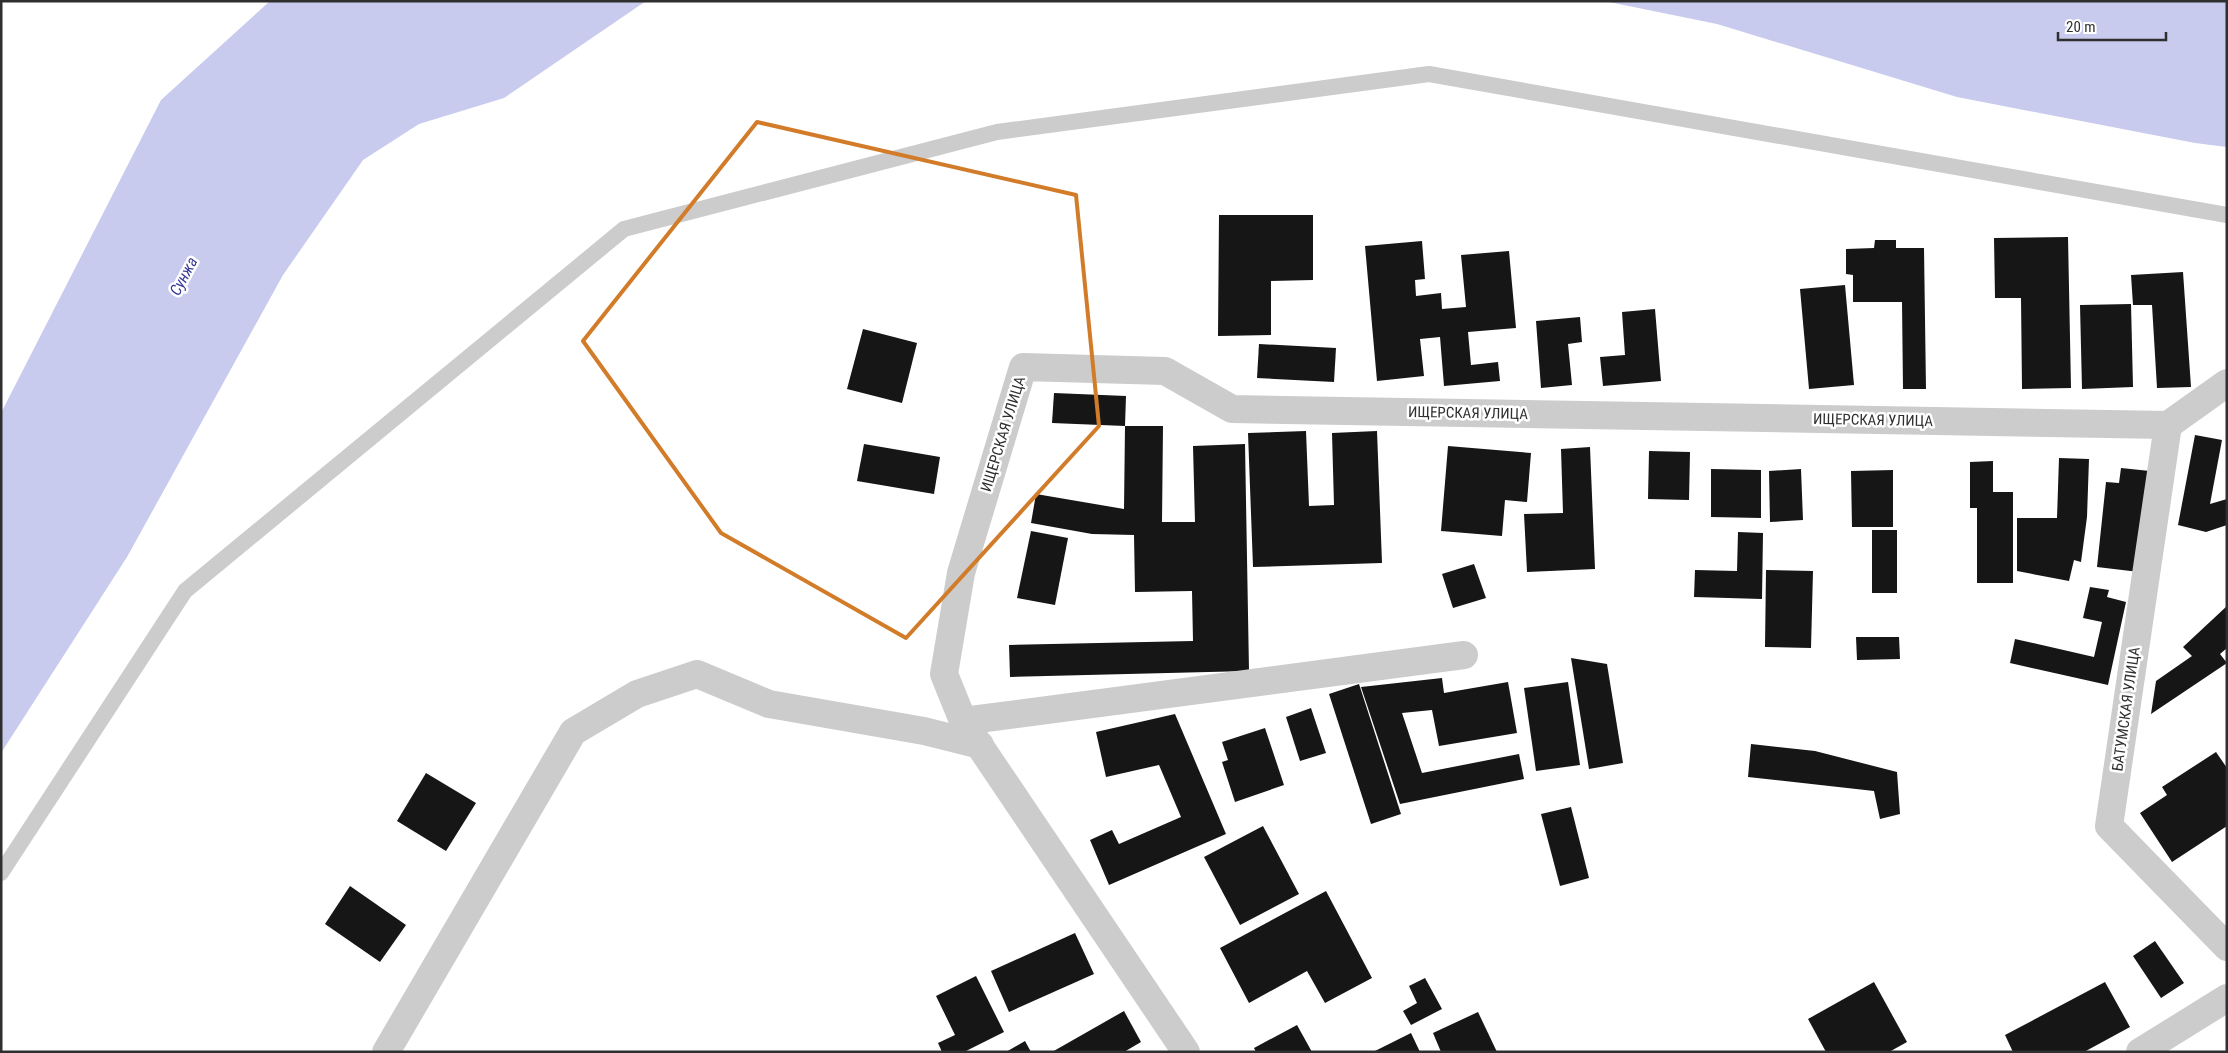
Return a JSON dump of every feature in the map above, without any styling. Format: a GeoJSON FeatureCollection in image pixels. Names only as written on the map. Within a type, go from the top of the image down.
{"type":"FeatureCollection","features":[{"type":"Feature","properties":{"kind":"street","name":"ИЩЕРСКАЯ УЛИЦА"},"geometry":{"type":"LineString","coordinates":[[963,721],[944,674],[961,573],[1023,367],[1165,372],[1232,409],[2168,425]]}},
{"type":"Feature","properties":{"kind":"street"},"geometry":{"type":"LineString","coordinates":[[2168,425],[2227,383]]}},
{"type":"Feature","properties":{"kind":"street","name":"БАТУМСКАЯ УЛИЦА"},"geometry":{"type":"LineString","coordinates":[[2168,425],[2109,826],[2227,946]]}},
{"type":"Feature","properties":{"kind":"street"},"geometry":{"type":"LineString","coordinates":[[1186,1052],[963,721],[1464,655]]}},
{"type":"Feature","properties":{"kind":"street"},"geometry":{"type":"LineString","coordinates":[[386,1052],[573,732],[637,694],[697,674],[769,704],[924,731],[980,745]]}},
{"type":"Feature","properties":{"kind":"street"},"geometry":{"type":"LineString","coordinates":[[2140,1052],[2227,998]]}},
{"type":"Feature","properties":{"kind":"lane"},"geometry":{"type":"LineString","coordinates":[[1,873],[185,591],[624,229],[997,132],[1429,74],[2227,215]]}},
{"type":"Feature","properties":{"kind":"highlighted area"},"geometry":{"type":"Polygon","coordinates":[[[757,122],[1076,195],[1099,426],[906,638],[721,533],[583,341],[757,122]]]}},
{"type":"Feature","properties":{"kind":"water","name":"Сунжа"},"geometry":{"type":"Polygon","coordinates":[[[270,1],[646,1],[504,98],[419,124],[363,160],[283,275],[127,557],[1,753],[1,413],[161,100],[270,1]]]}},
{"type":"Feature","properties":{"kind":"water"},"geometry":{"type":"Polygon","coordinates":[[[1604,1],[2227,1],[2227,147],[2195,143],[1957,97],[1717,24],[1604,1]]]}},
{"type":"Feature","properties":{"kind":"building"},"geometry":{"type":"Polygon","coordinates":[[[1219,215],[1313,215],[1313,280],[1271,281],[1271,335],[1218,336],[1219,215]]]}},
{"type":"Feature","properties":{"kind":"building"},"geometry":{"type":"Polygon","coordinates":[[[2068,237],[2071,388],[2022,389],[2021,298],[1995,298],[1994,238],[2068,237]]]}},
{"type":"Feature","properties":{"kind":"building"},"geometry":{"type":"Polygon","coordinates":[[[1875,240],[1896,240],[1896,248],[1924,248],[1926,389],[1903,389],[1902,302],[1853,302],[1853,275],[1846,274],[1846,249],[1874,248],[1875,240]]]}},
{"type":"Feature","properties":{"kind":"building"},"geometry":{"type":"Polygon","coordinates":[[[1422,241],[1425,279],[1415,280],[1416,296],[1441,293],[1442,309],[1466,307],[1461,255],[1509,251],[1516,328],[1468,332],[1471,365],[1498,362],[1500,381],[1444,386],[1440,337],[1420,339],[1424,376],[1377,381],[1365,246],[1422,241]]]}},
{"type":"Feature","properties":{"kind":"building"},"geometry":{"type":"Polygon","coordinates":[[[2183,272],[2191,387],[2157,388],[2152,305],[2133,305],[2131,275],[2183,272]]]}},
{"type":"Feature","properties":{"kind":"building"},"geometry":{"type":"Polygon","coordinates":[[[1845,285],[1854,385],[1809,389],[1800,289],[1845,285]]]}},
{"type":"Feature","properties":{"kind":"building"},"geometry":{"type":"Polygon","coordinates":[[[2131,304],[2133,387],[2082,389],[2080,305],[2131,304]]]}},
{"type":"Feature","properties":{"kind":"building"},"geometry":{"type":"Polygon","coordinates":[[[1655,309],[1661,381],[1603,386],[1600,357],[1625,355],[1622,312],[1655,309]]]}},
{"type":"Feature","properties":{"kind":"building"},"geometry":{"type":"Polygon","coordinates":[[[1580,317],[1582,342],[1568,344],[1572,385],[1541,388],[1536,321],[1580,317]]]}},
{"type":"Feature","properties":{"kind":"building"},"geometry":{"type":"Polygon","coordinates":[[[863,329],[917,343],[902,403],[847,389],[863,329]]]}},
{"type":"Feature","properties":{"kind":"building"},"geometry":{"type":"Polygon","coordinates":[[[1259,344],[1336,348],[1334,382],[1257,378],[1259,344]]]}},
{"type":"Feature","properties":{"kind":"building"},"geometry":{"type":"Polygon","coordinates":[[[1054,393],[1126,396],[1125,426],[1052,423],[1054,393]]]}},
{"type":"Feature","properties":{"kind":"building"},"geometry":{"type":"Polygon","coordinates":[[[1125,426],[1163,426],[1162,522],[1195,522],[1193,446],[1245,444],[1249,671],[1010,677],[1009,645],[1193,641],[1192,591],[1135,592],[1134,535],[1092,534],[1031,523],[1036,494],[1124,509],[1125,426]]]}},
{"type":"Feature","properties":{"kind":"building"},"geometry":{"type":"Polygon","coordinates":[[[1306,431],[1309,506],[1334,505],[1332,433],[1377,431],[1382,563],[1253,567],[1248,433],[1306,431]]]}},
{"type":"Feature","properties":{"kind":"building"},"geometry":{"type":"Polygon","coordinates":[[[2195,435],[2222,440],[2210,504],[2227,499],[2227,525],[2206,532],[2178,525],[2195,435]]]}},
{"type":"Feature","properties":{"kind":"building"},"geometry":{"type":"Polygon","coordinates":[[[864,444],[940,457],[934,494],[857,481],[864,444]]]}},
{"type":"Feature","properties":{"kind":"building"},"geometry":{"type":"Polygon","coordinates":[[[1448,446],[1531,453],[1527,502],[1505,500],[1502,536],[1441,531],[1448,446]]]}},
{"type":"Feature","properties":{"kind":"building"},"geometry":{"type":"Polygon","coordinates":[[[1590,447],[1595,569],[1527,572],[1524,514],[1563,513],[1561,449],[1590,447]]]}},
{"type":"Feature","properties":{"kind":"building"},"geometry":{"type":"Polygon","coordinates":[[[1649,451],[1690,452],[1689,500],[1648,499],[1649,451]]]}},
{"type":"Feature","properties":{"kind":"building"},"geometry":{"type":"Polygon","coordinates":[[[2059,458],[2089,459],[2087,517],[2081,562],[2074,560],[2069,581],[2017,571],[2017,518],[2057,518],[2059,458]]]}},
{"type":"Feature","properties":{"kind":"building"},"geometry":{"type":"Polygon","coordinates":[[[1993,461],[1993,492],[2013,492],[2013,583],[1977,583],[1977,508],[1970,508],[1970,462],[1993,461]]]}},
{"type":"Feature","properties":{"kind":"building"},"geometry":{"type":"Polygon","coordinates":[[[2121,468],[2150,471],[2139,572],[2097,567],[2106,482],[2119,483],[2121,468]]]}},
{"type":"Feature","properties":{"kind":"building"},"geometry":{"type":"Polygon","coordinates":[[[1711,469],[1761,470],[1761,518],[1711,517],[1711,469]]]}},
{"type":"Feature","properties":{"kind":"building"},"geometry":{"type":"Polygon","coordinates":[[[1801,469],[1803,520],[1770,522],[1769,471],[1801,469]]]}},
{"type":"Feature","properties":{"kind":"building"},"geometry":{"type":"Polygon","coordinates":[[[1893,470],[1893,527],[1852,527],[1851,471],[1893,470]]]}},
{"type":"Feature","properties":{"kind":"building"},"geometry":{"type":"Polygon","coordinates":[[[1872,530],[1897,530],[1897,593],[1872,593],[1872,530]]]}},
{"type":"Feature","properties":{"kind":"building"},"geometry":{"type":"Polygon","coordinates":[[[1031,531],[1068,538],[1055,605],[1017,598],[1031,531]]]}},
{"type":"Feature","properties":{"kind":"building"},"geometry":{"type":"Polygon","coordinates":[[[1738,532],[1763,533],[1762,599],[1694,597],[1695,570],[1737,571],[1738,532]]]}},
{"type":"Feature","properties":{"kind":"building"},"geometry":{"type":"Polygon","coordinates":[[[1474,564],[1486,598],[1453,608],[1442,574],[1474,564]]]}},
{"type":"Feature","properties":{"kind":"building"},"geometry":{"type":"Polygon","coordinates":[[[1766,570],[1813,571],[1811,648],[1765,647],[1766,570]]]}},
{"type":"Feature","properties":{"kind":"building"},"geometry":{"type":"Polygon","coordinates":[[[2090,587],[2109,590],[2107,597],[2126,602],[2108,685],[2010,663],[2015,639],[2094,657],[2102,622],[2083,618],[2090,587]]]}},
{"type":"Feature","properties":{"kind":"building"},"geometry":{"type":"Polygon","coordinates":[[[2227,606],[2227,648],[2220,654],[2227,663],[2151,714],[2156,681],[2192,656],[2183,647],[2227,606]]]}},
{"type":"Feature","properties":{"kind":"building"},"geometry":{"type":"Polygon","coordinates":[[[1856,637],[1899,637],[1900,659],[1857,660],[1856,637]]]}},
{"type":"Feature","properties":{"kind":"building"},"geometry":{"type":"Polygon","coordinates":[[[1571,658],[1607,664],[1623,763],[1589,769],[1571,658]]]}},
{"type":"Feature","properties":{"kind":"building"},"geometry":{"type":"Polygon","coordinates":[[[1442,678],[1444,693],[1508,682],[1517,733],[1439,746],[1432,710],[1402,713],[1422,773],[1519,754],[1524,779],[1400,804],[1361,687],[1442,678]]]}},
{"type":"Feature","properties":{"kind":"building"},"geometry":{"type":"Polygon","coordinates":[[[1568,682],[1580,765],[1536,771],[1524,688],[1568,682]]]}},
{"type":"Feature","properties":{"kind":"building"},"geometry":{"type":"Polygon","coordinates":[[[1359,684],[1401,814],[1371,824],[1329,694],[1359,684]]]}},
{"type":"Feature","properties":{"kind":"building"},"geometry":{"type":"Polygon","coordinates":[[[1311,708],[1326,753],[1300,761],[1286,717],[1311,708]]]}},
{"type":"Feature","properties":{"kind":"building"},"geometry":{"type":"Polygon","coordinates":[[[1175,714],[1226,834],[1109,885],[1090,840],[1112,830],[1119,844],[1181,817],[1159,765],[1106,777],[1096,732],[1175,714]]]}},
{"type":"Feature","properties":{"kind":"building"},"geometry":{"type":"Polygon","coordinates":[[[1265,728],[1284,785],[1235,802],[1222,762],[1228,760],[1222,742],[1265,728]]]}},
{"type":"Feature","properties":{"kind":"building"},"geometry":{"type":"Polygon","coordinates":[[[1751,744],[1815,751],[1897,772],[1900,814],[1880,819],[1874,791],[1748,777],[1751,744]]]}},
{"type":"Feature","properties":{"kind":"building"},"geometry":{"type":"Polygon","coordinates":[[[2216,752],[2227,768],[2227,826],[2172,862],[2140,813],[2167,795],[2162,787],[2216,752]]]}},
{"type":"Feature","properties":{"kind":"building"},"geometry":{"type":"Polygon","coordinates":[[[426,773],[476,803],[446,851],[397,821],[426,773]]]}},
{"type":"Feature","properties":{"kind":"building"},"geometry":{"type":"Polygon","coordinates":[[[1571,807],[1589,878],[1560,886],[1541,814],[1571,807]]]}},
{"type":"Feature","properties":{"kind":"building"},"geometry":{"type":"Polygon","coordinates":[[[1263,826],[1299,894],[1240,925],[1204,857],[1263,826]]]}},
{"type":"Feature","properties":{"kind":"building"},"geometry":{"type":"Polygon","coordinates":[[[350,886],[406,925],[380,962],[325,924],[350,886]]]}},
{"type":"Feature","properties":{"kind":"building"},"geometry":{"type":"Polygon","coordinates":[[[1326,891],[1372,978],[1325,1003],[1307,971],[1249,1003],[1220,948],[1326,891]]]}},
{"type":"Feature","properties":{"kind":"building"},"geometry":{"type":"Polygon","coordinates":[[[1075,933],[1094,974],[1009,1012],[991,971],[1075,933]]]}},
{"type":"Feature","properties":{"kind":"building"},"geometry":{"type":"Polygon","coordinates":[[[2155,941],[2184,983],[2161,998],[2133,956],[2155,941]]]}},
{"type":"Feature","properties":{"kind":"building"},"geometry":{"type":"Polygon","coordinates":[[[976,976],[1004,1032],[964,1052],[942,1052],[938,1043],[955,1035],[936,996],[976,976]]]}},
{"type":"Feature","properties":{"kind":"building"},"geometry":{"type":"Polygon","coordinates":[[[1425,978],[1442,1009],[1411,1025],[1403,1011],[1417,1003],[1409,986],[1425,978]]]}},
{"type":"Feature","properties":{"kind":"building"},"geometry":{"type":"Polygon","coordinates":[[[1874,982],[1907,1042],[1889,1052],[1826,1052],[1808,1019],[1874,982]]]}},
{"type":"Feature","properties":{"kind":"building"},"geometry":{"type":"Polygon","coordinates":[[[2105,982],[2130,1027],[2084,1052],[2013,1052],[2005,1035],[2105,982]]]}},
{"type":"Feature","properties":{"kind":"building"},"geometry":{"type":"Polygon","coordinates":[[[1124,1011],[1141,1042],[1124,1052],[1052,1052],[1124,1011]]]}},
{"type":"Feature","properties":{"kind":"building"},"geometry":{"type":"Polygon","coordinates":[[[1478,1012],[1497,1052],[1441,1052],[1433,1033],[1478,1012]]]}},
{"type":"Feature","properties":{"kind":"building"},"geometry":{"type":"Polygon","coordinates":[[[1297,1025],[1312,1052],[1256,1052],[1254,1048],[1297,1025]]]}},
{"type":"Feature","properties":{"kind":"building"},"geometry":{"type":"Polygon","coordinates":[[[1411,1033],[1420,1052],[1373,1052],[1411,1033]]]}},
{"type":"Feature","properties":{"kind":"building"},"geometry":{"type":"Polygon","coordinates":[[[1025,1041],[1031,1052],[1006,1052],[1025,1041]]]}}]}
